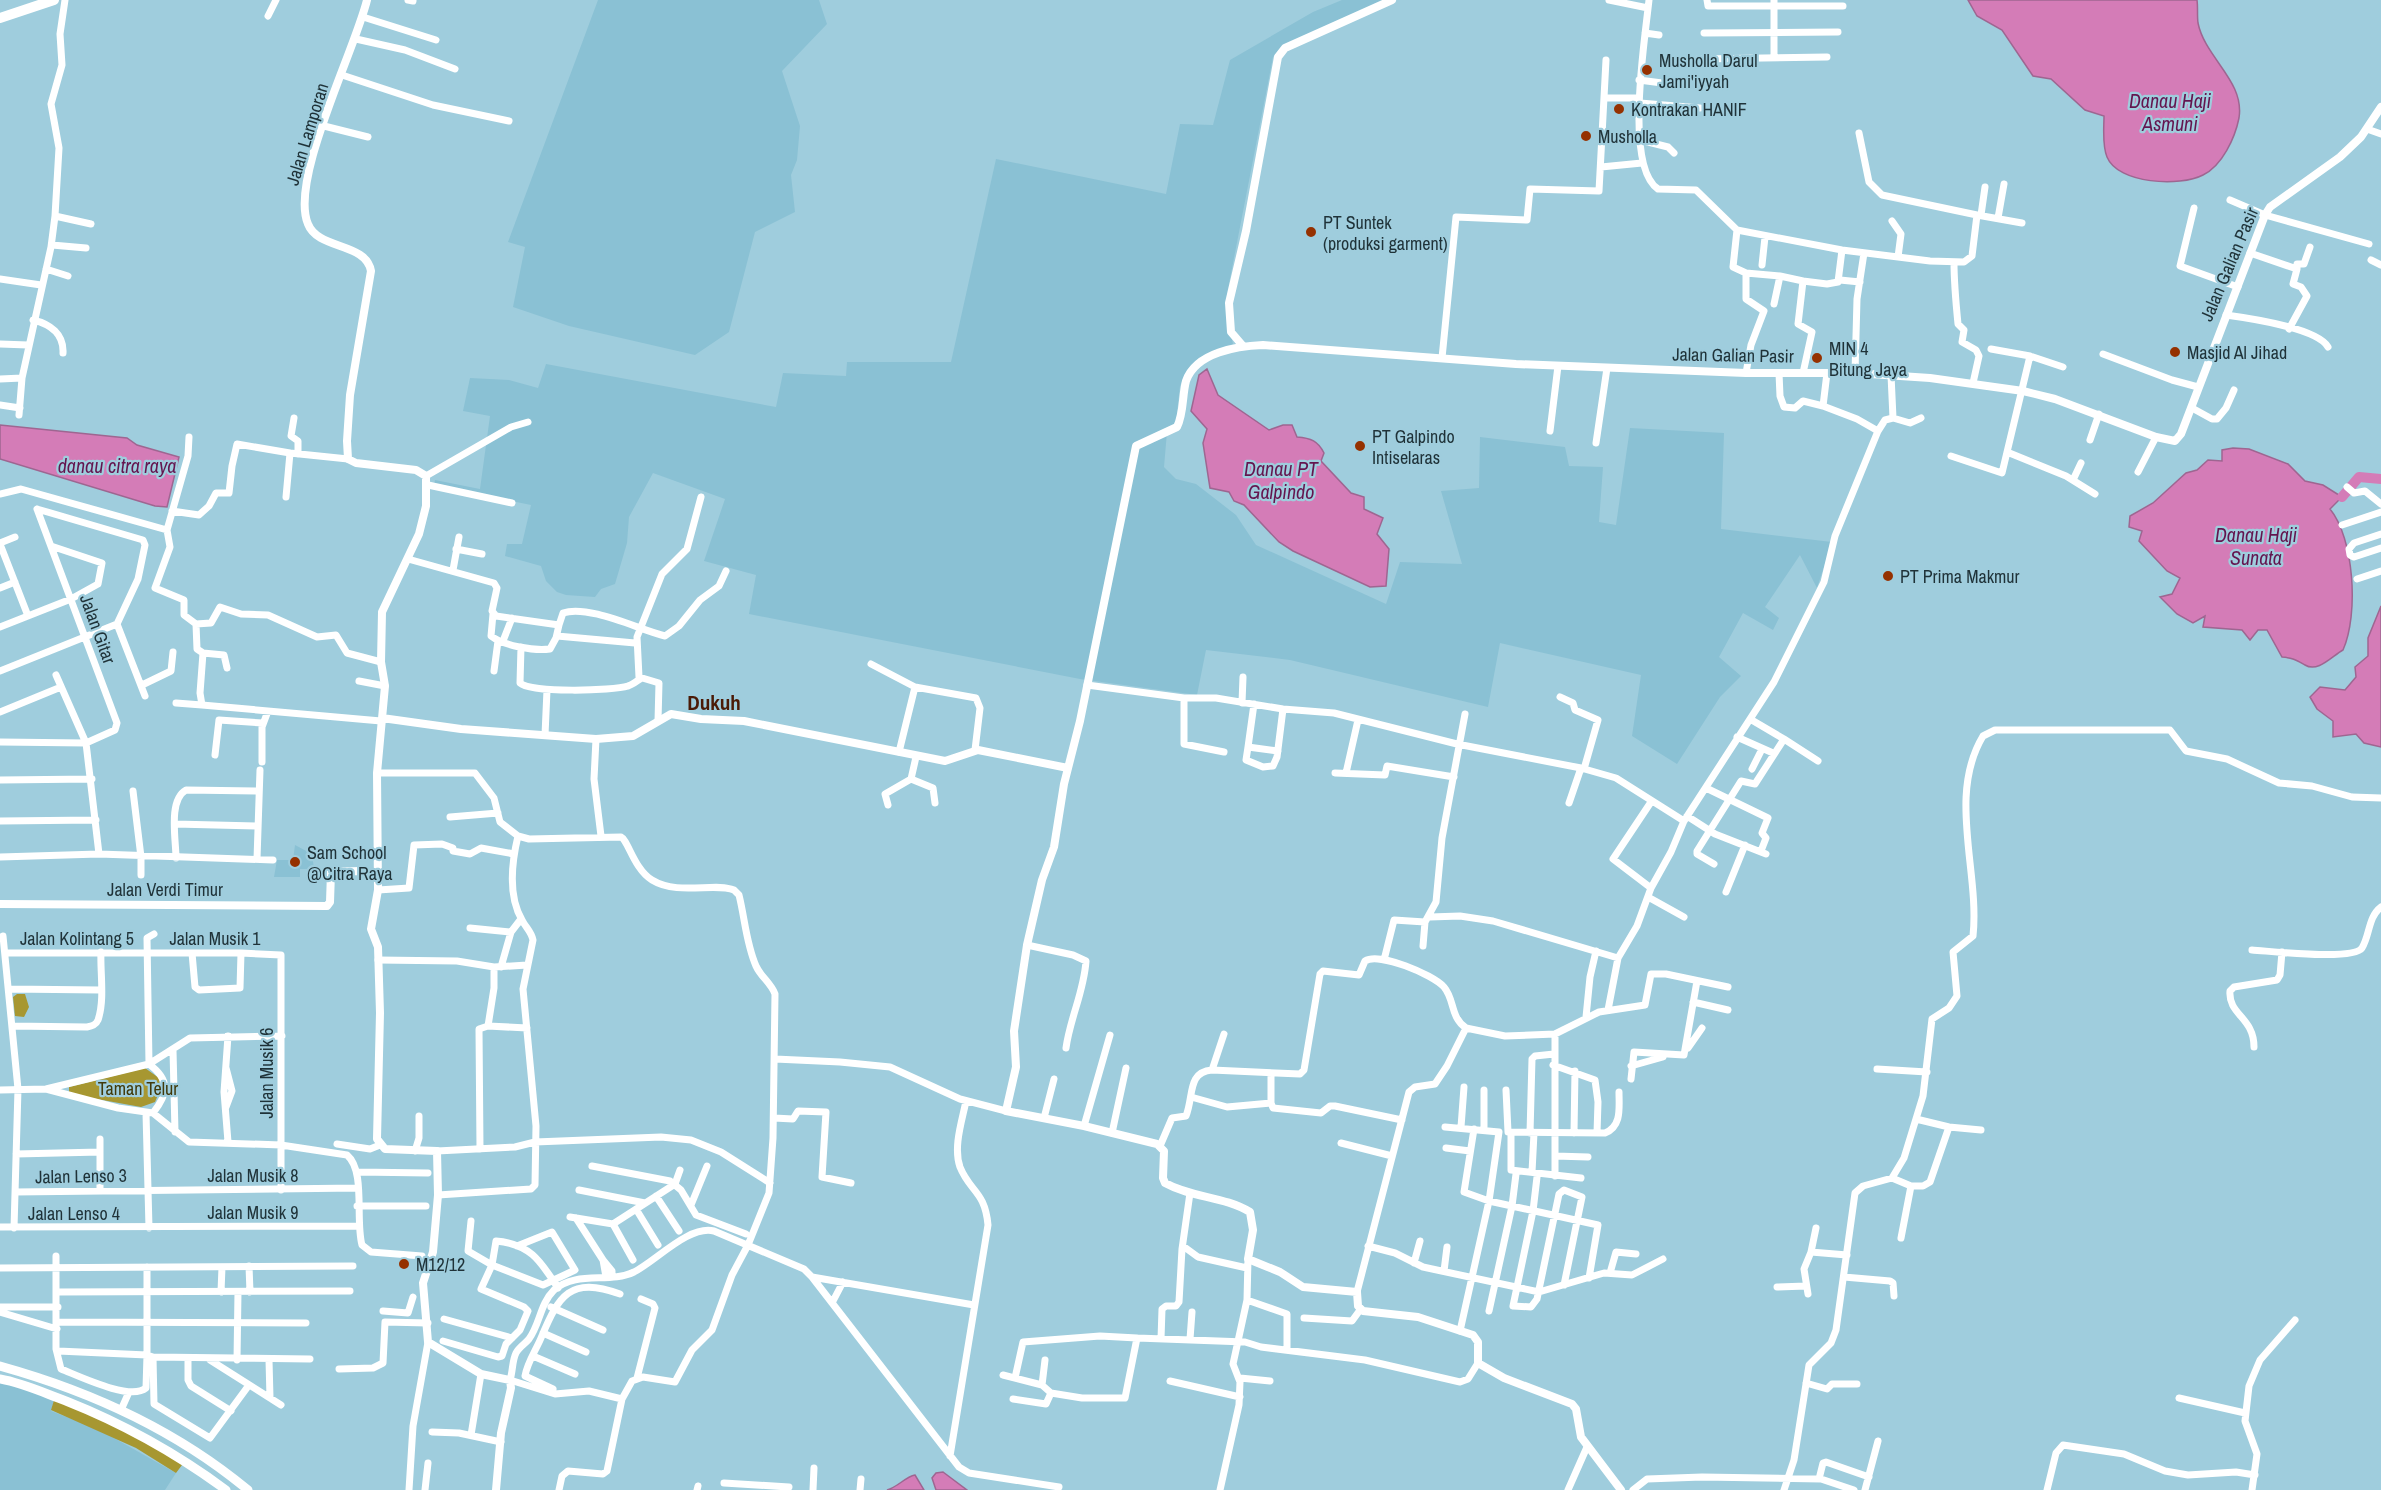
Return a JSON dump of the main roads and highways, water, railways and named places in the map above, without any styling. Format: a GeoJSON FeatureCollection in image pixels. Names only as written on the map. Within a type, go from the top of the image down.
{"type":"FeatureCollection","features":[{"type":"Feature","properties":{"kind":"highway"},"geometry":{"type":"LineString","coordinates":[[0,18],[54,0]]}},
{"type":"Feature","properties":{"kind":"main road"},"geometry":{"type":"LineString","coordinates":[[0,1366],[45,1378],[121,1410],[194,1450],[248,1490]]}},
{"type":"Feature","properties":{"kind":"main road"},"geometry":{"type":"LineString","coordinates":[[0,1379],[38,1390],[104,1416],[168,1449],[226,1490]]}},
{"type":"Feature","properties":{"kind":"water","name":"Danau Haji Asmuni"},"geometry":{"type":"Polygon","coordinates":[[[1968,0],[2197,0],[2198,23],[2202,36],[2231,81],[2239,105],[2237,126],[2227,151],[2210,171],[2193,179],[2150,181],[2123,173],[2113,166],[2105,152],[2104,116],[2085,110],[2051,79],[2033,76],[2002,30],[1977,16],[1968,0]]]}},
{"type":"Feature","properties":{"kind":"water","name":"Danau PT Galpindo"},"geometry":{"type":"Polygon","coordinates":[[[1207,369],[1218,395],[1269,430],[1283,425],[1292,425],[1297,437],[1310,439],[1317,443],[1324,453],[1321,461],[1351,493],[1364,497],[1364,509],[1383,518],[1377,534],[1389,549],[1386,586],[1370,587],[1293,551],[1279,542],[1244,505],[1234,501],[1229,492],[1210,488],[1203,443],[1207,429],[1191,411],[1199,375],[1207,369]]]}},
{"type":"Feature","properties":{"kind":"water","name":"danau citra raya"},"geometry":{"type":"Polygon","coordinates":[[[0,425],[127,438],[137,445],[179,457],[167,507],[155,506],[0,459],[0,425]]]}},
{"type":"Feature","properties":{"kind":"water","name":"Danau Haji Sunata"},"geometry":{"type":"Polygon","coordinates":[[[2249,449],[2288,464],[2305,481],[2323,485],[2342,497],[2330,509],[2338,522],[2349,557],[2352,577],[2351,617],[2343,650],[2325,663],[2310,667],[2282,657],[2267,630],[2258,630],[2250,640],[2242,630],[2203,627],[2205,616],[2193,623],[2177,614],[2160,597],[2172,594],[2180,578],[2167,571],[2139,541],[2142,531],[2129,527],[2130,516],[2153,503],[2186,473],[2197,470],[2208,460],[2222,461],[2222,450],[2249,449]]]}},
{"type":"Feature","properties":{"kind":"water"},"geometry":{"type":"Polygon","coordinates":[[[2381,606],[2381,747],[2364,743],[2356,734],[2333,737],[2333,721],[2317,709],[2310,697],[2320,687],[2345,690],[2356,677],[2355,667],[2368,656],[2368,638],[2381,606]]]}},
{"type":"Feature","properties":{"kind":"water"},"geometry":{"type":"Polygon","coordinates":[[[943,1472],[967,1490],[936,1490],[932,1478],[936,1473],[943,1472]]]}},
{"type":"Feature","properties":{"kind":"water"},"geometry":{"type":"Polygon","coordinates":[[[915,1475],[924,1490],[887,1490],[895,1487],[915,1475]]]}},
{"type":"Feature","properties":{"kind":"waterway"},"geometry":{"type":"LineString","coordinates":[[2342,497],[2359,477],[2381,479]]}},
{"type":"Feature","properties":{"kind":"place","name":"Musholla Darul Jami'iyyah"},"geometry":{"type":"Point","coordinates":[1647,70]}},
{"type":"Feature","properties":{"kind":"place","name":"Kontrakan HANIF"},"geometry":{"type":"Point","coordinates":[1619,109]}},
{"type":"Feature","properties":{"kind":"place","name":"Musholla"},"geometry":{"type":"Point","coordinates":[1586,136]}},
{"type":"Feature","properties":{"kind":"place","name":"PT Suntek (produksi garment)"},"geometry":{"type":"Point","coordinates":[1311,232]}},
{"type":"Feature","properties":{"kind":"place","name":"Masjid Al Jihad"},"geometry":{"type":"Point","coordinates":[2175,352]}},
{"type":"Feature","properties":{"kind":"place","name":"MIN 4 Bitung Jaya"},"geometry":{"type":"Point","coordinates":[1817,358]}},
{"type":"Feature","properties":{"kind":"place","name":"PT Galpindo Intiselaras"},"geometry":{"type":"Point","coordinates":[1360,446]}},
{"type":"Feature","properties":{"kind":"place","name":"PT Prima Makmur"},"geometry":{"type":"Point","coordinates":[1888,576]}},
{"type":"Feature","properties":{"kind":"place","name":"Sam School @Citra Raya"},"geometry":{"type":"Point","coordinates":[295,862]}},
{"type":"Feature","properties":{"kind":"place","name":"M12/12"},"geometry":{"type":"Point","coordinates":[404,1264]}},
{"type":"Feature","properties":{"kind":"district","name":"Dukuh"},"geometry":{"type":"Point","coordinates":[714,702]}},
{"type":"Feature","properties":{"kind":"park label","name":"Taman Telur"},"geometry":{"type":"Point","coordinates":[138,1088]}}]}
